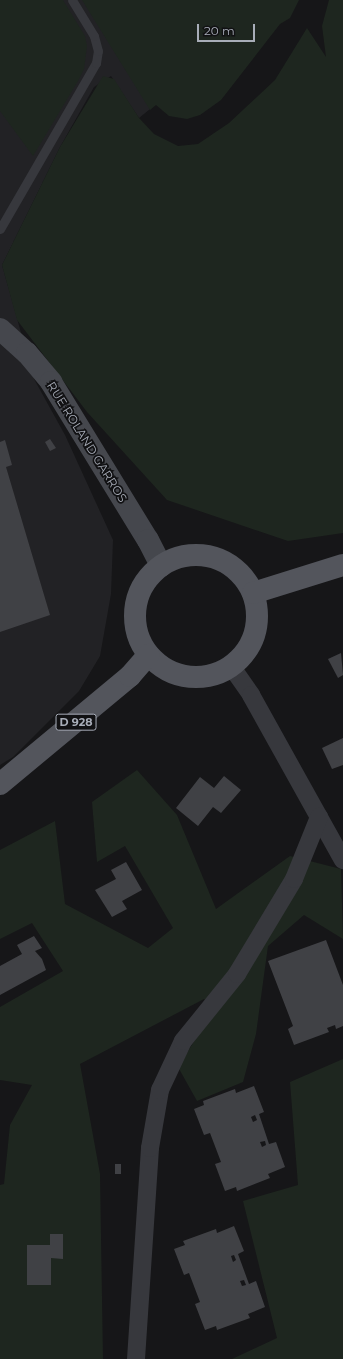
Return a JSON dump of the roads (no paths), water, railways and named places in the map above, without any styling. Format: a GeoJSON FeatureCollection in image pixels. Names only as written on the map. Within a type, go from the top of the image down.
{"type":"FeatureCollection","features":[{"type":"Feature","properties":{"kind":"main road"},"geometry":{"type":"LineString","coordinates":[[195,555],[214,557],[235,569],[244,577],[253,593],[257,613],[255,634],[246,652],[231,666],[215,675],[197,678],[179,675],[162,668],[148,655],[138,638],[134,618],[137,598],[146,580],[161,566],[177,557],[195,555]]}},
{"type":"Feature","properties":{"kind":"main road"},"geometry":{"type":"LineString","coordinates":[[253,593],[282,586],[343,565]]}},
{"type":"Feature","properties":{"kind":"main road","name":"D 928"},"geometry":{"type":"LineString","coordinates":[[0,784],[130,676],[148,655]]}},
{"type":"Feature","properties":{"kind":"street","name":"RUE ROLAND GARROS"},"geometry":{"type":"LineString","coordinates":[[0,329],[27,353],[51,382],[148,540],[161,566]]}},
{"type":"Feature","properties":{"kind":"street"},"geometry":{"type":"LineString","coordinates":[[231,666],[251,695],[343,860]]}},
{"type":"Feature","properties":{"kind":"street"},"geometry":{"type":"LineString","coordinates":[[136,1359],[150,1148],[160,1090],[183,1040],[237,974],[294,879],[319,817]]}},
{"type":"Feature","properties":{"kind":"lane"},"geometry":{"type":"LineString","coordinates":[[0,238],[2,227],[96,63],[98,51],[94,36],[72,0]]}}]}
